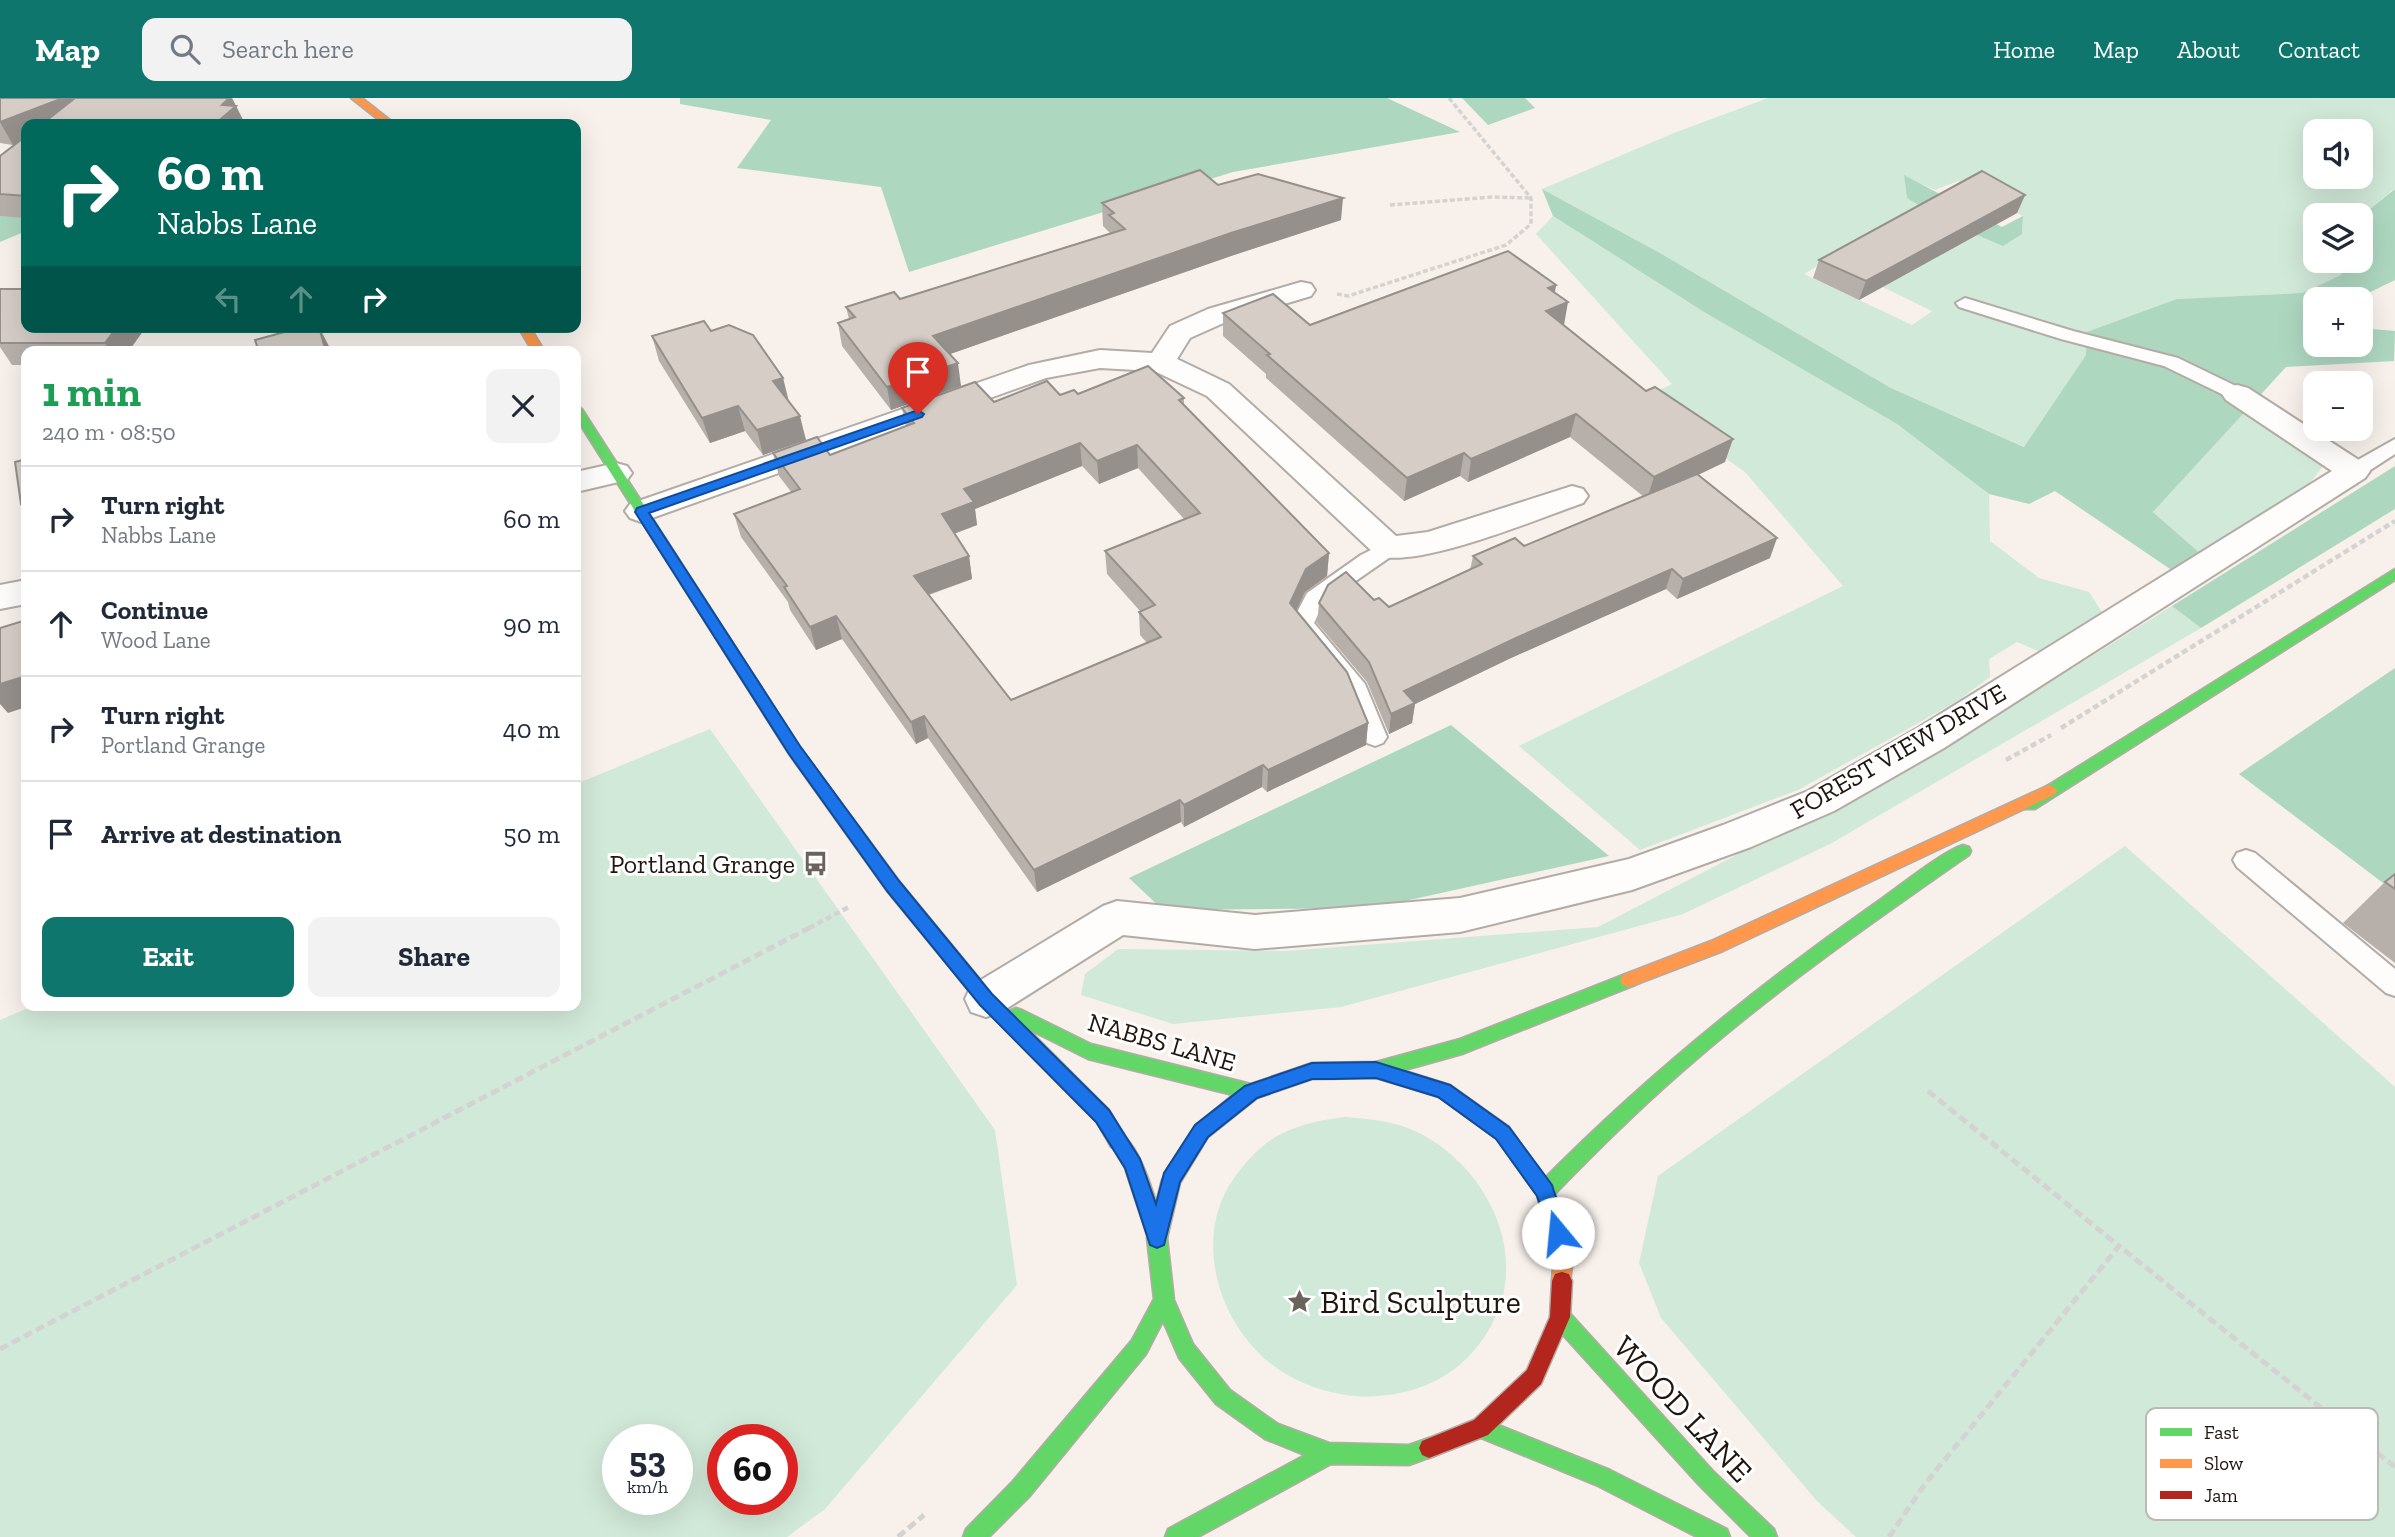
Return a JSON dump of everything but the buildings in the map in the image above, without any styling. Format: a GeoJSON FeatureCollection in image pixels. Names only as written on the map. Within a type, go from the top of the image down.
{"type":"FeatureCollection","features":[{"type":"Feature","properties":{"kind":"main road"},"geometry":{"type":"LineString","coordinates":[[356,98],[383,119]]}},
{"type":"Feature","properties":{"kind":"main road"},"geometry":{"type":"LineString","coordinates":[[581,417],[641,512]]}},
{"type":"Feature","properties":{"kind":"main road","name":"NABBS LANE"},"geometry":{"type":"LineString","coordinates":[[641,512],[794,750],[893,886],[986,999],[1103,1116],[1133,1165],[1157,1238]]}},
{"type":"Feature","properties":{"kind":"main road"},"geometry":{"type":"LineString","coordinates":[[1545,1192],[1571,1162],[1672,1066],[1805,960],[2049,791],[2395,574]]}},
{"type":"Feature","properties":{"kind":"main road"},"geometry":{"type":"LineString","coordinates":[[1376,1070],[1444,1091],[1503,1133],[1545,1192],[1564,1253],[1560,1317],[1534,1377],[1481,1428],[1409,1455],[1329,1453],[1272,1432],[1223,1397],[1186,1351],[1164,1300],[1157,1238],[1171,1180],[1202,1131],[1251,1092],[1312,1071],[1376,1070],[1462,1046],[1717,946],[2049,791]]}},
{"type":"Feature","properties":{"kind":"main road","name":"NABBS LANE"},"geometry":{"type":"LineString","coordinates":[[986,999],[1088,1051],[1251,1092]]}},
{"type":"Feature","properties":{"kind":"main road"},"geometry":{"type":"LineString","coordinates":[[974,1537],[1021,1489],[1139,1347],[1164,1300]]}},
{"type":"Feature","properties":{"kind":"main road","name":"WOOD LANE"},"geometry":{"type":"LineString","coordinates":[[1560,1317],[1706,1478],[1766,1537]]}},
{"type":"Feature","properties":{"kind":"main road"},"geometry":{"type":"LineString","coordinates":[[1481,1428],[1538,1449],[1688,1518],[1719,1537]]}},
{"type":"Feature","properties":{"kind":"main road"},"geometry":{"type":"LineString","coordinates":[[1176,1537],[1329,1453]]}},
{"type":"Feature","properties":{"kind":"street"},"geometry":{"type":"LineString","coordinates":[[1160,362],[1180,332],[1218,315],[1301,290]]}},
{"type":"Feature","properties":{"kind":"street"},"geometry":{"type":"LineString","coordinates":[[641,512],[1039,371],[1100,359],[1160,362],[1218,390],[1389,548],[1431,543],[1572,496]]}},
{"type":"Feature","properties":{"kind":"street"},"geometry":{"type":"LineString","coordinates":[[2237,394],[2354,471]]}},
{"type":"Feature","properties":{"kind":"street","name":"FOREST VIEW DRIVE"},"geometry":{"type":"LineString","coordinates":[[986,999],[1117,918],[1255,932],[1460,915],[1632,874],[1737,836],[1821,801],[1930,738],[2354,471]]}},
{"type":"Feature","properties":{"kind":"street"},"geometry":{"type":"LineString","coordinates":[[581,481],[616,473]]}},
{"type":"Feature","properties":{"kind":"street"},"geometry":{"type":"LineString","coordinates":[[0,597],[21,593]]}},
{"type":"Feature","properties":{"kind":"lane"},"geometry":{"type":"LineString","coordinates":[[1965,303],[2067,335],[2171,362],[2237,394]]}},
{"type":"Feature","properties":{"kind":"lane"},"geometry":{"type":"LineString","coordinates":[[2354,471],[2395,445]]}},
{"type":"Feature","properties":{"kind":"lane"},"geometry":{"type":"LineString","coordinates":[[1375,737],[1357,690],[1302,624],[1315,598],[1389,548]]}},
{"type":"Feature","properties":{"kind":"lane"},"geometry":{"type":"LineString","coordinates":[[2246,860],[2395,985]]}},
{"type":"Feature","properties":{"kind":"path"},"geometry":{"type":"LineString","coordinates":[[1301,290],[1348,296],[1506,245],[1531,224],[1531,198],[1449,98]]}},
{"type":"Feature","properties":{"kind":"path"},"geometry":{"type":"LineString","coordinates":[[1390,205],[1492,197],[1531,198]]}},
{"type":"Feature","properties":{"kind":"path"},"geometry":{"type":"LineString","coordinates":[[0,1349],[825,918],[893,886]]}},
{"type":"Feature","properties":{"kind":"path"},"geometry":{"type":"LineString","coordinates":[[1928,1091],[2321,1408]]}},
{"type":"Feature","properties":{"kind":"path"},"geometry":{"type":"LineString","coordinates":[[1889,1537],[1925,1484],[2119,1246]]}},
{"type":"Feature","properties":{"kind":"path"},"geometry":{"type":"LineString","coordinates":[[2378,1453],[2395,1467]]}},
{"type":"Feature","properties":{"kind":"green space"},"geometry":{"type":"Polygon","coordinates":[[[680,98],[1387,98],[1460,132],[1233,172],[909,272],[881,187],[737,168],[771,120],[680,104],[680,98]]]}},
{"type":"Feature","properties":{"kind":"green space"},"geometry":{"type":"Polygon","coordinates":[[[1462,98],[1525,98],[1535,108],[1488,125],[1462,98]]]}},
{"type":"Feature","properties":{"kind":"green space"},"geometry":{"type":"Polygon","coordinates":[[[1768,98],[2395,98],[2395,188],[2373,206],[2373,203],[2303,203],[2303,273],[2341,275],[2315,287],[2303,287],[2302,293],[2177,299],[2086,355],[2025,447],[1891,388],[1660,253],[1542,189],[1674,133],[1768,98]],[[1904,176],[1907,198],[2022,234],[2023,216],[1958,181],[1935,190],[1904,176]],[[1827,260],[1804,274],[1912,325],[1932,311],[1827,260]]]}},
{"type":"Feature","properties":{"kind":"green space"},"geometry":{"type":"Polygon","coordinates":[[[1904,175],[2002,227],[2023,216],[2022,234],[2003,246],[1947,222],[1907,198],[1904,175]]]}},
{"type":"Feature","properties":{"kind":"green space"},"geometry":{"type":"Polygon","coordinates":[[[1542,189],[1660,253],[1891,388],[2024,447],[2086,355],[2087,332],[2177,299],[2303,293],[2303,357],[2373,357],[2373,329],[2395,331],[2394,361],[2286,367],[2153,512],[2202,555],[2173,571],[2055,491],[2029,504],[1989,494],[1897,424],[1704,312],[1553,216],[1542,189]]]}},
{"type":"Feature","properties":{"kind":"green space"},"geometry":{"type":"Polygon","coordinates":[[[2395,189],[2395,280],[2373,291],[2373,287],[2315,287],[2341,273],[2373,273],[2373,206],[2395,189]]]}},
{"type":"Feature","properties":{"kind":"green space"},"geometry":{"type":"Polygon","coordinates":[[[21,206],[21,233],[0,242],[0,212],[21,206]]]}},
{"type":"Feature","properties":{"kind":"green space"},"geometry":{"type":"Polygon","coordinates":[[[1553,216],[1704,312],[1897,424],[1989,494],[1990,541],[2039,578],[2089,592],[2104,615],[2045,654],[2017,642],[1989,659],[1990,677],[1956,702],[1798,790],[1640,850],[1519,746],[1843,586],[1745,472],[1642,399],[1672,384],[1536,234],[1553,216]]]}},
{"type":"Feature","properties":{"kind":"green space"},"geometry":{"type":"Polygon","coordinates":[[[2245,411],[2317,454],[2323,466],[2310,483],[2202,555],[2153,512],[2245,411]]]}},
{"type":"Feature","properties":{"kind":"green space"},"geometry":{"type":"Polygon","coordinates":[[[2395,466],[2395,509],[2201,628],[2172,606],[2395,466]]]}},
{"type":"Feature","properties":{"kind":"green space"},"geometry":{"type":"Polygon","coordinates":[[[2172,606],[2201,628],[1830,844],[1683,914],[1341,1007],[1173,1024],[1081,995],[1085,974],[1118,949],[1286,951],[1598,927],[1961,738],[2172,606]]]}},
{"type":"Feature","properties":{"kind":"green space"},"geometry":{"type":"Polygon","coordinates":[[[2395,668],[2395,892],[2239,774],[2395,668]]]}},
{"type":"Feature","properties":{"kind":"green space"},"geometry":{"type":"Polygon","coordinates":[[[1451,725],[1609,856],[1373,908],[1163,910],[1129,878],[1451,725]]]}},
{"type":"Feature","properties":{"kind":"green space"},"geometry":{"type":"Polygon","coordinates":[[[710,729],[995,1130],[1017,1285],[825,1509],[787,1537],[0,1537],[0,1020],[21,1011],[581,1011],[581,782],[710,729]]]}},
{"type":"Feature","properties":{"kind":"green space"},"geometry":{"type":"Polygon","coordinates":[[[2125,846],[2395,1087],[2395,1537],[1856,1537],[1817,1501],[1661,1318],[1639,1263],[1658,1176],[2125,846]]]}},
{"type":"Feature","properties":{"kind":"green space"},"geometry":{"type":"Polygon","coordinates":[[[1345,1117],[1400,1125],[1443,1148],[1465,1168],[1483,1191],[1496,1218],[1504,1246],[1506,1274],[1501,1303],[1488,1331],[1470,1355],[1449,1373],[1410,1391],[1358,1396],[1333,1393],[1297,1380],[1271,1364],[1250,1343],[1232,1318],[1220,1289],[1214,1260],[1214,1230],[1222,1201],[1237,1174],[1251,1157],[1279,1135],[1311,1123],[1345,1117]]]}},
{"type":"Feature","properties":{"kind":"traffic: fast"},"geometry":{"type":"LineString","coordinates":[[581,417],[794,750],[893,886],[986,999],[1103,1116],[1118,1141]]}},
{"type":"Feature","properties":{"kind":"traffic: fast"},"geometry":{"type":"LineString","coordinates":[[2029,805],[2395,574]]}},
{"type":"Feature","properties":{"kind":"traffic: fast"},"geometry":{"type":"LineString","coordinates":[[1545,1191],[1642,1095],[1744,1009],[1851,929],[1963,851]]}},
{"type":"Feature","properties":{"kind":"traffic: fast"},"geometry":{"type":"LineString","coordinates":[[1429,1448],[1409,1455],[1329,1453],[1272,1432],[1223,1397],[1186,1351],[1164,1300],[1157,1238],[1171,1180],[1202,1131],[1251,1092],[1312,1071],[1376,1070],[1462,1046],[1629,980]]}},
{"type":"Feature","properties":{"kind":"traffic: fast"},"geometry":{"type":"LineString","coordinates":[[1016,1015],[1088,1051],[1251,1092]]}},
{"type":"Feature","properties":{"kind":"traffic: fast"},"geometry":{"type":"LineString","coordinates":[[974,1537],[1021,1489],[1139,1347],[1164,1300]]}},
{"type":"Feature","properties":{"kind":"traffic: fast"},"geometry":{"type":"LineString","coordinates":[[1560,1317],[1706,1478],[1766,1537]]}},
{"type":"Feature","properties":{"kind":"traffic: fast"},"geometry":{"type":"LineString","coordinates":[[1481,1428],[1603,1477],[1719,1537]]}},
{"type":"Feature","properties":{"kind":"traffic: fast"},"geometry":{"type":"LineString","coordinates":[[1176,1537],[1329,1453]]}},
{"type":"Feature","properties":{"kind":"traffic: slow"},"geometry":{"type":"LineString","coordinates":[[356,98],[383,119]]}},
{"type":"Feature","properties":{"kind":"traffic: slow"},"geometry":{"type":"LineString","coordinates":[[528,333],[535,346]]}},
{"type":"Feature","properties":{"kind":"traffic: slow"},"geometry":{"type":"LineString","coordinates":[[1629,980],[1717,946],[2049,791]]}},
{"type":"Feature","properties":{"kind":"traffic: slow"},"geometry":{"type":"LineString","coordinates":[[1376,1070],[1444,1091],[1503,1133],[1545,1191],[1564,1253],[1562,1281]]}},
{"type":"Feature","properties":{"kind":"traffic: slow"},"geometry":{"type":"LineString","coordinates":[[1118,1141],[1133,1165],[1157,1238]]}},
{"type":"Feature","properties":{"kind":"traffic: jam"},"geometry":{"type":"LineString","coordinates":[[1429,1448],[1481,1428],[1534,1377],[1560,1317],[1562,1281]]}},
{"type":"Feature","properties":{"kind":"place","name":"Portland Grange"},"geometry":{"type":"Point","coordinates":[815,864]}},
{"type":"Feature","properties":{"kind":"place","name":"Bird Sculpture"},"geometry":{"type":"Point","coordinates":[1300,1302]}},
{"type":"Feature","properties":{"kind":"route"},"geometry":{"type":"LineString","coordinates":[[918,414],[641,512],[794,750],[893,886],[986,999],[1103,1116],[1133,1165],[1157,1238],[1171,1180],[1202,1131],[1251,1092],[1312,1071],[1376,1070],[1444,1091],[1503,1133],[1545,1192],[1558,1233]]}}]}
